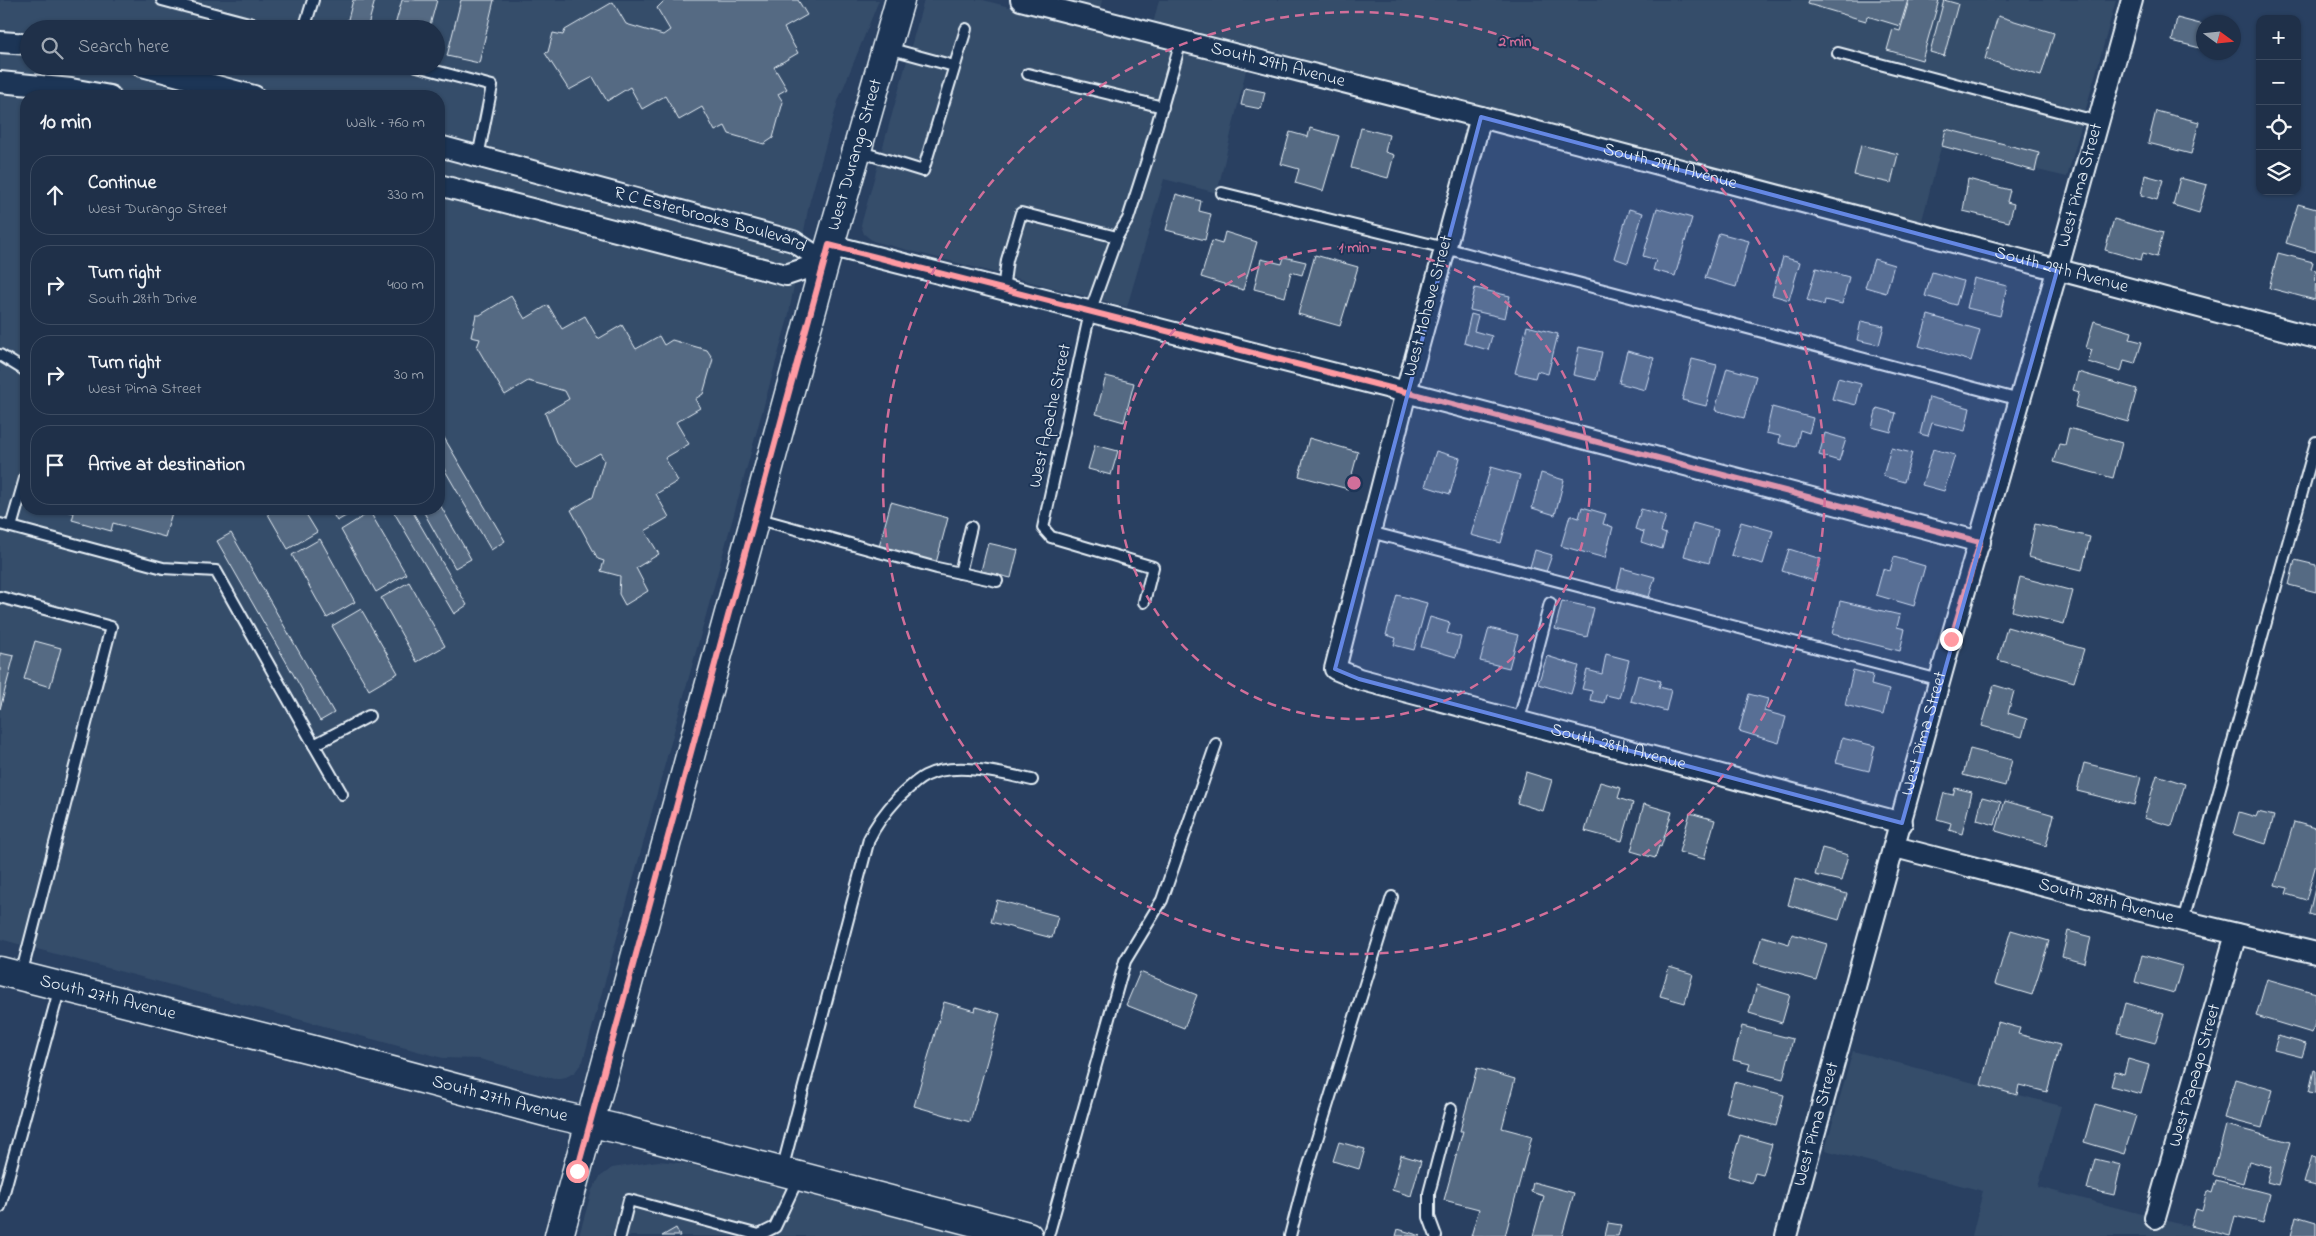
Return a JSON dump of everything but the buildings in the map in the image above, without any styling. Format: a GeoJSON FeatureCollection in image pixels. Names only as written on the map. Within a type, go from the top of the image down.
{"type":"FeatureCollection","features":[{"type":"Feature","properties":{"kind":"street","name":"West Durango Street"},"geometry":{"type":"LineString","coordinates":[[559,1236],[827,254],[900,0]]}},
{"type":"Feature","properties":{"kind":"street","name":"South 29th Avenue"},"geometry":{"type":"LineString","coordinates":[[1021,0],[1481,117],[2316,338]]}},
{"type":"Feature","properties":{"kind":"street","name":"West Pima Street"},"geometry":{"type":"LineString","coordinates":[[1786,1236],[1902,823],[1940,680],[2132,0]]}},
{"type":"Feature","properties":{"kind":"street"},"geometry":{"type":"LineString","coordinates":[[0,42],[20,43]]}},
{"type":"Feature","properties":{"kind":"street"},"geometry":{"type":"LineString","coordinates":[[176,75],[232,90]]}},
{"type":"Feature","properties":{"kind":"street"},"geometry":{"type":"LineString","coordinates":[[0,82],[77,90]]}},
{"type":"Feature","properties":{"kind":"street","name":"West Mohave Street"},"geometry":{"type":"LineString","coordinates":[[1335,669],[1406,392],[1481,117]]}},
{"type":"Feature","properties":{"kind":"street","name":"R C Esterbrooks Boulevard"},"geometry":{"type":"LineString","coordinates":[[445,148],[793,241],[827,254]]}},
{"type":"Feature","properties":{"kind":"street","name":"R C Esterbrooks Boulevard"},"geometry":{"type":"LineString","coordinates":[[445,187],[786,275],[827,254]]}},
{"type":"Feature","properties":{"kind":"street"},"geometry":{"type":"LineString","coordinates":[[827,254],[1004,290],[1406,392],[1980,542]]}},
{"type":"Feature","properties":{"kind":"street","name":"South 28th Avenue"},"geometry":{"type":"LineString","coordinates":[[1335,669],[1359,679],[1902,823]]}},
{"type":"Feature","properties":{"kind":"street","name":"South 28th Avenue"},"geometry":{"type":"LineString","coordinates":[[1895,847],[2316,953]]}},
{"type":"Feature","properties":{"kind":"street","name":"West Papago Street"},"geometry":{"type":"LineString","coordinates":[[2155,1218],[2236,934]]}},
{"type":"Feature","properties":{"kind":"street","name":"South 27th Avenue"},"geometry":{"type":"LineString","coordinates":[[10,974],[791,1173],[1028,1236]]}},
{"type":"Feature","properties":{"kind":"lane"},"geometry":{"type":"LineString","coordinates":[[162,0],[237,20]]}},
{"type":"Feature","properties":{"kind":"lane"},"geometry":{"type":"LineString","coordinates":[[307,20],[313,0]]}},
{"type":"Feature","properties":{"kind":"lane"},"geometry":{"type":"LineString","coordinates":[[857,151],[923,171],[966,29]]}},
{"type":"Feature","properties":{"kind":"lane","name":"West Apache Street"},"geometry":{"type":"LineString","coordinates":[[1144,602],[1153,567],[1051,537],[1043,528],[1090,312],[1117,237],[1128,219],[1163,107],[1181,40]]}},
{"type":"Feature","properties":{"kind":"lane"},"geometry":{"type":"LineString","coordinates":[[887,48],[954,66]]}},
{"type":"Feature","properties":{"kind":"lane"},"geometry":{"type":"LineString","coordinates":[[1838,53],[2099,122]]}},
{"type":"Feature","properties":{"kind":"lane"},"geometry":{"type":"LineString","coordinates":[[445,73],[492,86],[478,157]]}},
{"type":"Feature","properties":{"kind":"lane"},"geometry":{"type":"LineString","coordinates":[[1028,74],[1163,107]]}},
{"type":"Feature","properties":{"kind":"lane"},"geometry":{"type":"LineString","coordinates":[[1222,193],[1445,248],[2020,400]]}},
{"type":"Feature","properties":{"kind":"lane"},"geometry":{"type":"LineString","coordinates":[[1004,290],[1007,260],[1021,213],[1117,237]]}},
{"type":"Feature","properties":{"kind":"lane"},"geometry":{"type":"LineString","coordinates":[[0,355],[20,367]]}},
{"type":"Feature","properties":{"kind":"lane"},"geometry":{"type":"LineString","coordinates":[[2183,921],[2316,442]]}},
{"type":"Feature","properties":{"kind":"lane"},"geometry":{"type":"LineString","coordinates":[[11,527],[20,496]]}},
{"type":"Feature","properties":{"kind":"lane"},"geometry":{"type":"LineString","coordinates":[[755,518],[960,573],[997,581]]}},
{"type":"Feature","properties":{"kind":"lane"},"geometry":{"type":"LineString","coordinates":[[0,524],[163,568],[216,570],[342,794]]}},
{"type":"Feature","properties":{"kind":"lane"},"geometry":{"type":"LineString","coordinates":[[960,573],[971,527]]}},
{"type":"Feature","properties":{"kind":"lane"},"geometry":{"type":"LineString","coordinates":[[1370,532],[1940,680]]}},
{"type":"Feature","properties":{"kind":"lane"},"geometry":{"type":"LineString","coordinates":[[0,597],[111,628],[10,974]]}},
{"type":"Feature","properties":{"kind":"lane"},"geometry":{"type":"LineString","coordinates":[[1519,720],[1550,603]]}},
{"type":"Feature","properties":{"kind":"lane"},"geometry":{"type":"LineString","coordinates":[[314,745],[369,716]]}},
{"type":"Feature","properties":{"kind":"lane"},"geometry":{"type":"LineString","coordinates":[[1048,1236],[1125,961],[1162,900],[1216,744]]}},
{"type":"Feature","properties":{"kind":"lane"},"geometry":{"type":"LineString","coordinates":[[620,1236],[629,1200],[759,1235],[775,1227],[791,1173],[870,839],[877,821],[906,790],[925,776],[947,770],[992,771],[1032,780]]}},
{"type":"Feature","properties":{"kind":"lane"},"geometry":{"type":"LineString","coordinates":[[1290,1236],[1310,1162],[1392,897]]}},
{"type":"Feature","properties":{"kind":"lane"},"geometry":{"type":"LineString","coordinates":[[0,1207],[60,986]]}},
{"type":"Feature","properties":{"kind":"lane"},"geometry":{"type":"LineString","coordinates":[[1436,1236],[1430,1217],[1430,1193],[1451,1109]]}},
{"type":"Feature","properties":{"kind":"highlighted area"},"geometry":{"type":"Polygon","coordinates":[[[1481,117],[2057,271],[1902,823],[1359,679],[1335,669],[1481,117]]]}},
{"type":"Feature","properties":{"kind":"shaded area"},"geometry":{"type":"Polygon","coordinates":[[[0,0],[879,0],[838,101],[809,204],[788,318],[583,1061],[575,1072],[566,1077],[554,1079],[480,1059],[443,1058],[0,939],[0,0]]]}},
{"type":"Feature","properties":{"kind":"shaded area"},"geometry":{"type":"Polygon","coordinates":[[[924,0],[983,0],[1246,70],[1217,193],[1164,179],[1127,307],[873,241],[864,234],[861,225],[924,0]]]}},
{"type":"Feature","properties":{"kind":"shaded area"},"geometry":{"type":"Polygon","coordinates":[[[1063,0],[1102,0],[1100,10],[1063,0]]]}},
{"type":"Feature","properties":{"kind":"shaded area"},"geometry":{"type":"Polygon","coordinates":[[[1159,0],[2116,0],[2067,177],[1941,147],[1920,228],[1153,24],[1159,0]]]}},
{"type":"Feature","properties":{"kind":"shaded area"},"geometry":{"type":"Polygon","coordinates":[[[1853,1051],[2061,1106],[2038,1187],[2225,1236],[1972,1236],[1983,1191],[1825,1150],[1853,1051]]]}},
{"type":"Feature","properties":{"kind":"shaded area"},"geometry":{"type":"Polygon","coordinates":[[[658,1161],[688,1164],[969,1236],[579,1236],[592,1190],[600,1177],[612,1168],[658,1161]]]}},
{"type":"Feature","properties":{"kind":"route"},"geometry":{"type":"LineString","coordinates":[[577,1171],[829,245],[1406,392],[1980,542],[1951,639]]}}]}
